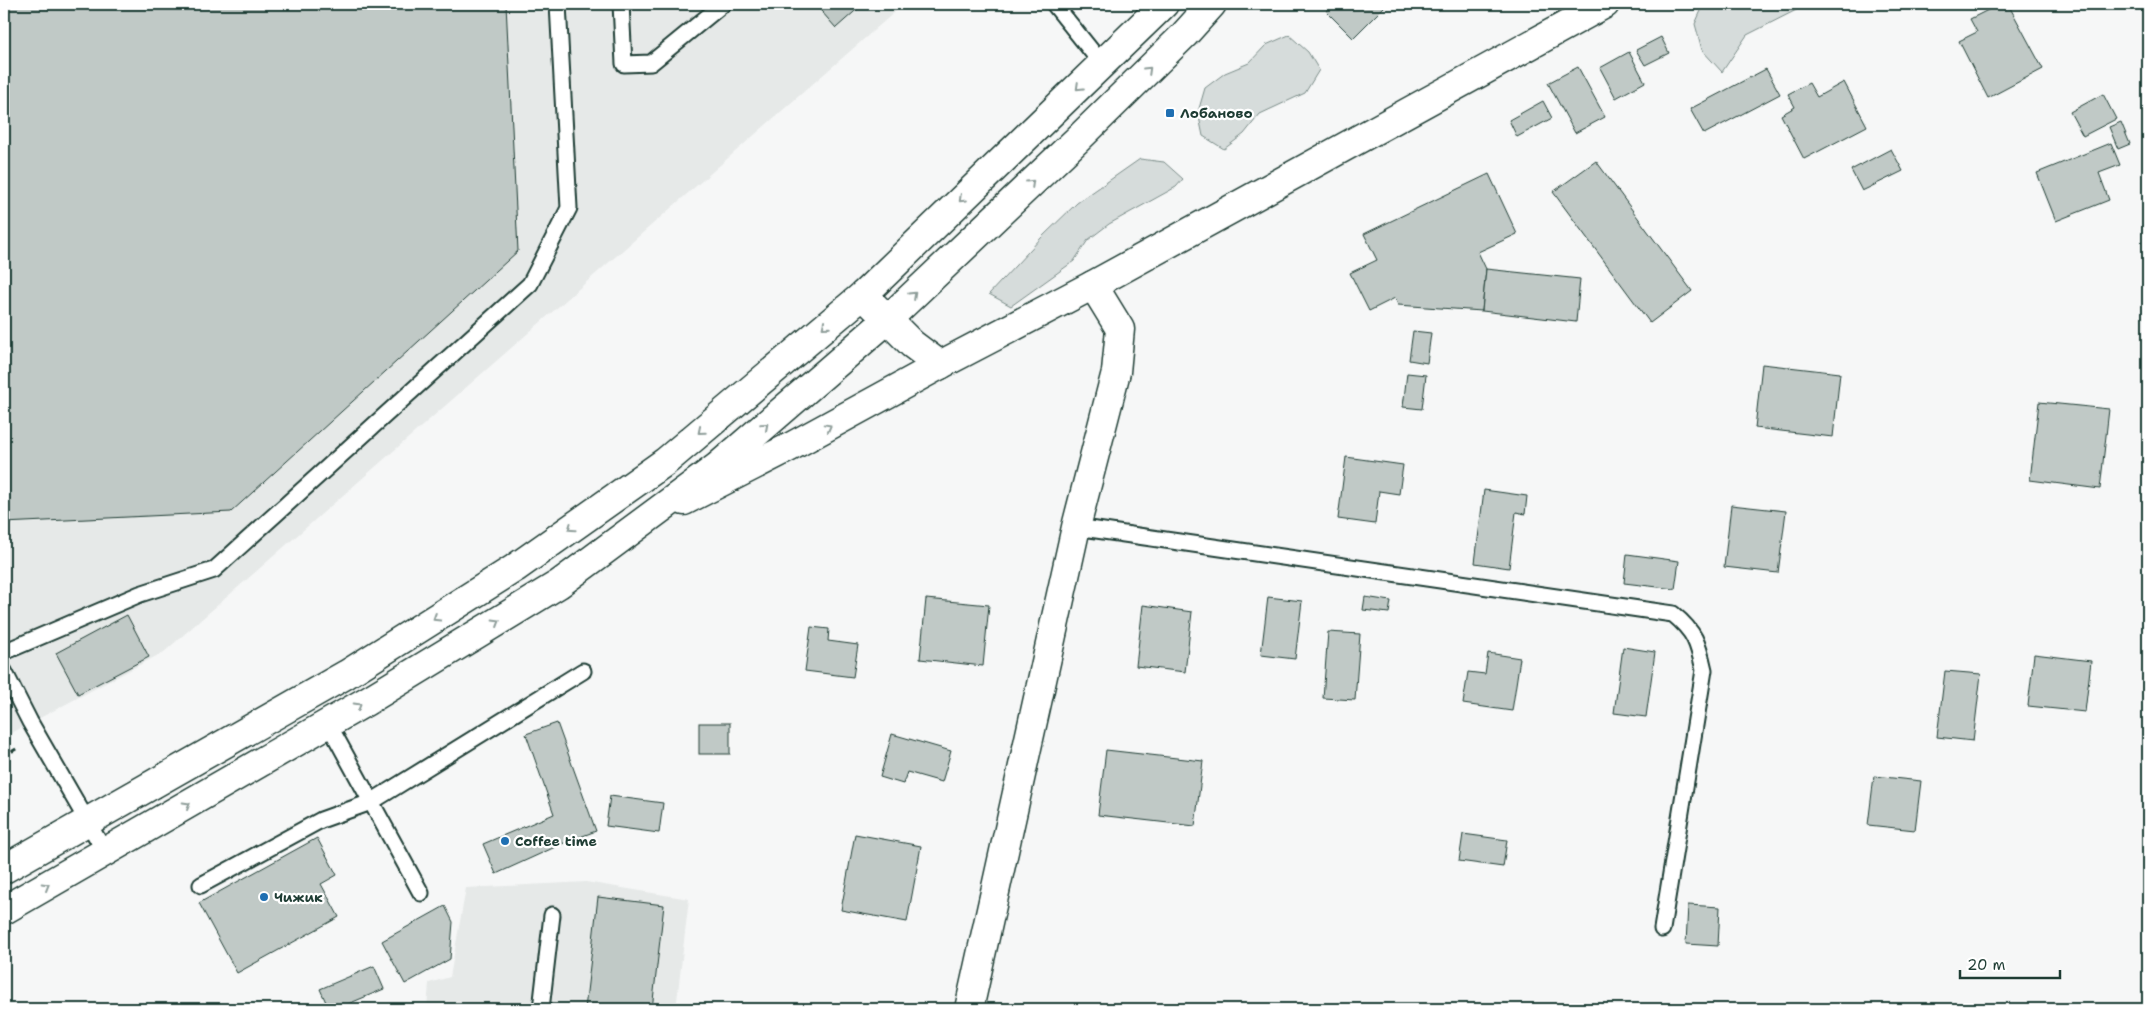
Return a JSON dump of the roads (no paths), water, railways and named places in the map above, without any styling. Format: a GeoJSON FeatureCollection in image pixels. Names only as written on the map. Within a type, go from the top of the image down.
{"type":"FeatureCollection","features":[{"type":"Feature","properties":{"kind":"main road"},"geometry":{"type":"LineString","coordinates":[[4,869],[347,674],[514,568],[665,462],[863,295],[1164,4]]}},
{"type":"Feature","properties":{"kind":"main road"},"geometry":{"type":"LineString","coordinates":[[4,910],[328,723],[559,584],[717,467],[886,320],[1084,134],[1184,35],[1212,4]]}},
{"type":"Feature","properties":{"kind":"main road"},"geometry":{"type":"LineString","coordinates":[[645,521],[790,447],[940,365],[1093,285],[1605,4]]}},
{"type":"Feature","properties":{"kind":"main road"},"geometry":{"type":"LineString","coordinates":[[969,1009],[1076,527],[1116,372],[1120,329],[1093,285]]}},
{"type":"Feature","properties":{"kind":"main road"},"geometry":{"type":"LineString","coordinates":[[863,295],[912,344],[940,365]]}},
{"type":"Feature","properties":{"kind":"lane"},"geometry":{"type":"LineString","coordinates":[[4,652],[140,594],[214,570],[530,284],[569,208],[558,4]]}},
{"type":"Feature","properties":{"kind":"lane"},"geometry":{"type":"LineString","coordinates":[[621,4],[624,64],[652,63],[723,4]]}},
{"type":"Feature","properties":{"kind":"lane"},"geometry":{"type":"LineString","coordinates":[[1054,4],[1102,64]]}},
{"type":"Feature","properties":{"kind":"lane"},"geometry":{"type":"LineString","coordinates":[[1076,527],[1674,614],[1688,626],[1698,642],[1704,670],[1662,929]]}},
{"type":"Feature","properties":{"kind":"lane"},"geometry":{"type":"LineString","coordinates":[[4,671],[30,722],[105,852]]}},
{"type":"Feature","properties":{"kind":"lane"},"geometry":{"type":"LineString","coordinates":[[202,885],[321,820],[371,802],[583,671]]}},
{"type":"Feature","properties":{"kind":"lane"},"geometry":{"type":"LineString","coordinates":[[328,723],[422,893]]}},
{"type":"Feature","properties":{"kind":"lane"},"geometry":{"type":"LineString","coordinates":[[541,1009],[552,915]]}},
{"type":"Feature","properties":{"kind":"place","name":"Лобаново"},"geometry":{"type":"Point","coordinates":[1170,113]}},
{"type":"Feature","properties":{"kind":"place","name":"Coffee time"},"geometry":{"type":"Point","coordinates":[505,841]}},
{"type":"Feature","properties":{"kind":"place","name":"Чижик"},"geometry":{"type":"Point","coordinates":[264,897]}}]}
